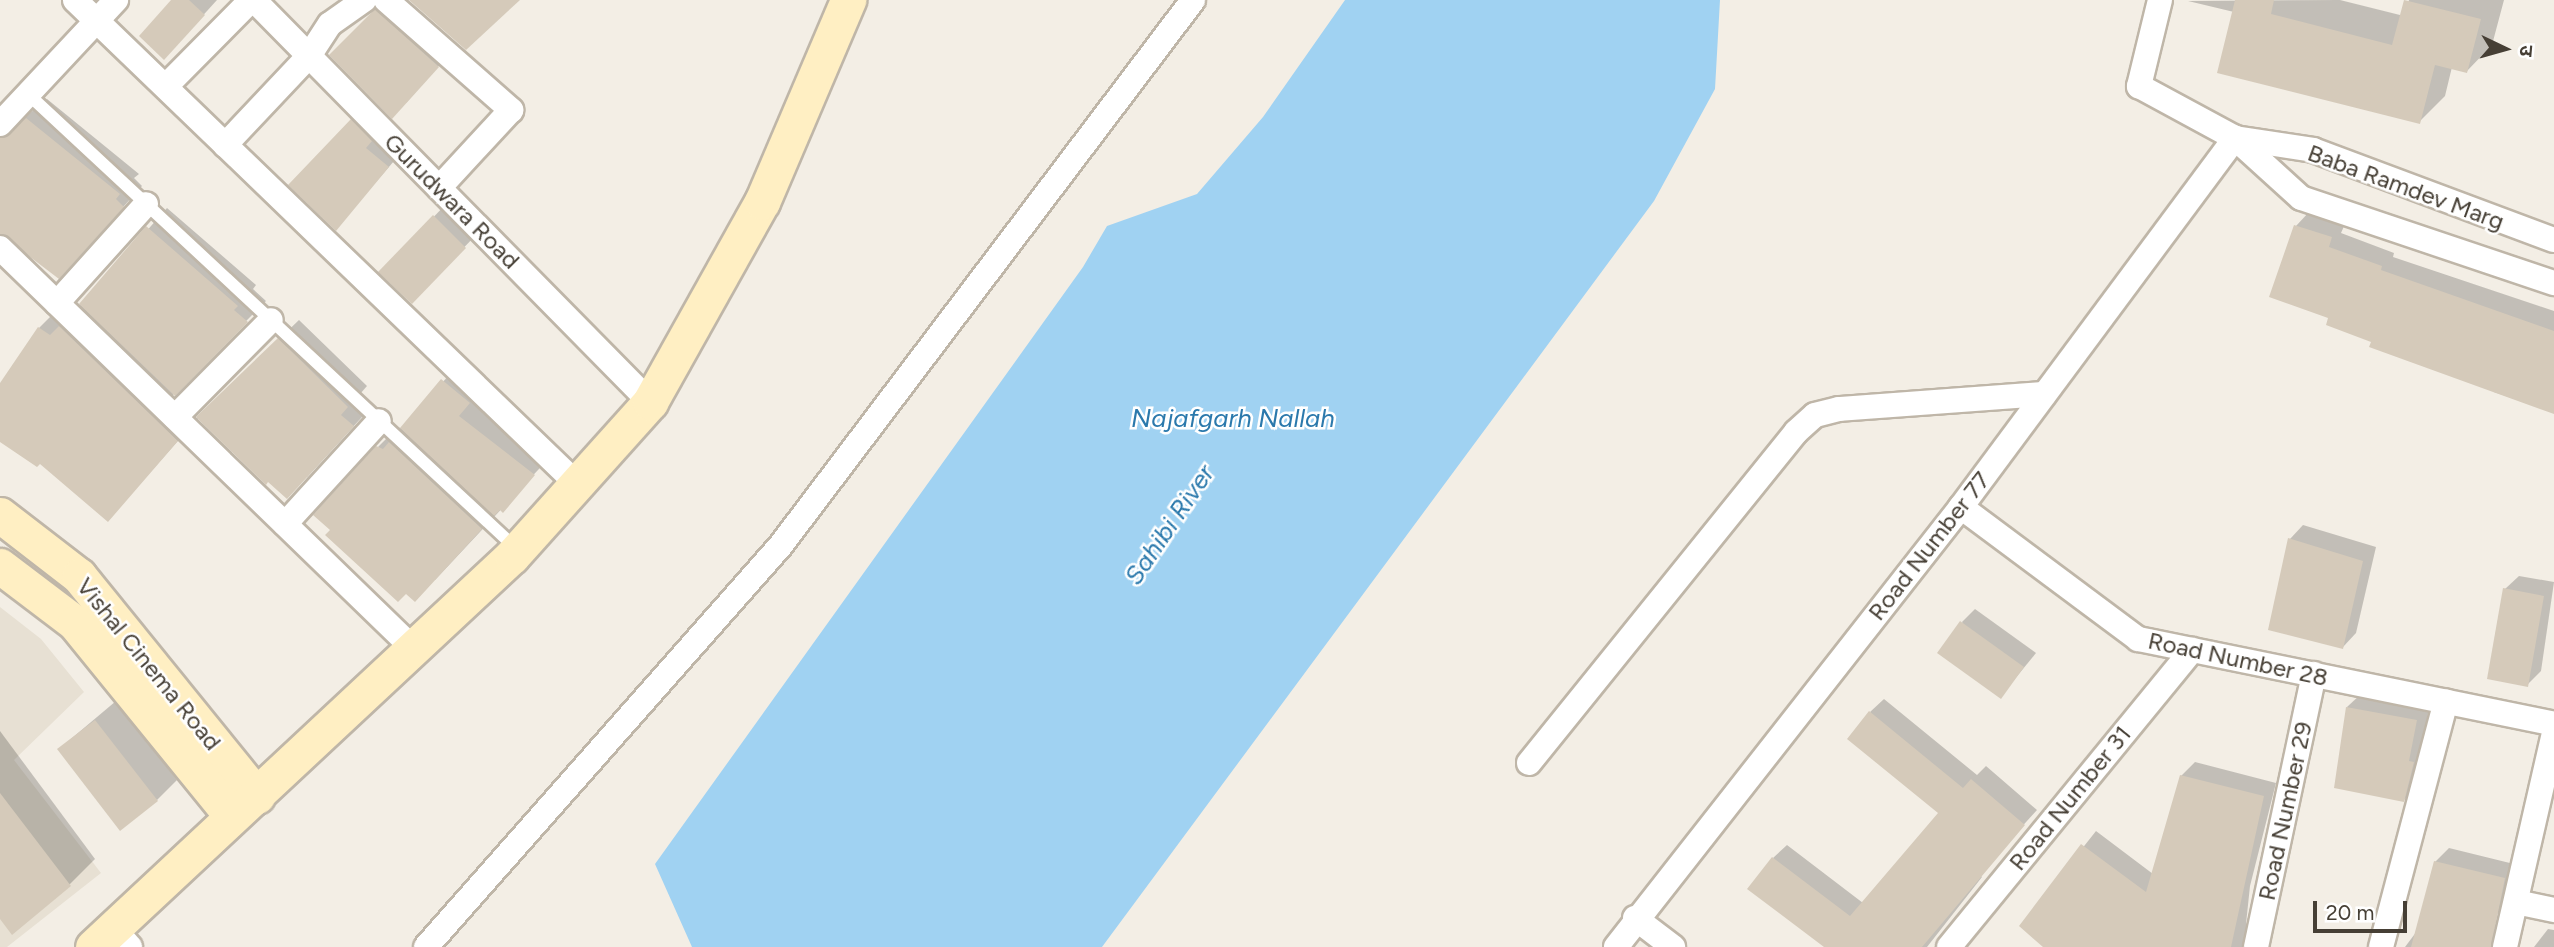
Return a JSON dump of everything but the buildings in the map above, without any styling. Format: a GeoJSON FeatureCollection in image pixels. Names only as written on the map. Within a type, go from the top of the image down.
{"type":"FeatureCollection","features":[{"type":"Feature","properties":{"kind":"street"},"geometry":{"type":"LineString","coordinates":[[75,0],[575,482]]}},
{"type":"Feature","properties":{"kind":"street"},"geometry":{"type":"LineString","coordinates":[[0,124],[116,0]]}},
{"type":"Feature","properties":{"kind":"street"},"geometry":{"type":"LineString","coordinates":[[166,86],[252,0]]}},
{"type":"Feature","properties":{"kind":"street","name":"Gurudwara Road"},"geometry":{"type":"LineString","coordinates":[[252,0],[650,402]]}},
{"type":"Feature","properties":{"kind":"street"},"geometry":{"type":"LineString","coordinates":[[225,145],[309,56],[330,24],[364,0]]}},
{"type":"Feature","properties":{"kind":"street"},"geometry":{"type":"LineString","coordinates":[[386,0],[511,110],[439,188]]}},
{"type":"Feature","properties":{"kind":"street"},"geometry":{"type":"LineString","coordinates":[[112,941],[244,806],[518,550],[575,482],[650,402],[762,202],[848,0]]}},
{"type":"Feature","properties":{"kind":"street"},"geometry":{"type":"LineString","coordinates":[[426,947],[781,545],[1193,0]]}},
{"type":"Feature","properties":{"kind":"street"},"geometry":{"type":"LineString","coordinates":[[2160,0],[2139,86],[2235,138]]}},
{"type":"Feature","properties":{"kind":"street","name":"Baba Ramdev Marg"},"geometry":{"type":"LineString","coordinates":[[2235,138],[2313,150],[2554,240]]}},
{"type":"Feature","properties":{"kind":"street","name":"Baba Ramdev Marg"},"geometry":{"type":"LineString","coordinates":[[2235,138],[2301,198],[2554,283]]}},
{"type":"Feature","properties":{"kind":"street","name":"Road Number 77"},"geometry":{"type":"LineString","coordinates":[[1616,947],[1635,918],[1961,507],[2235,138]]}},
{"type":"Feature","properties":{"kind":"street"},"geometry":{"type":"LineString","coordinates":[[57,303],[146,204]]}},
{"type":"Feature","properties":{"kind":"street"},"geometry":{"type":"LineString","coordinates":[[0,247],[414,649]]}},
{"type":"Feature","properties":{"kind":"street"},"geometry":{"type":"LineString","coordinates":[[175,417],[271,320]]}},
{"type":"Feature","properties":{"kind":"street"},"geometry":{"type":"LineString","coordinates":[[1530,763],[1796,432],[1815,415],[1839,409],[2044,394]]}},
{"type":"Feature","properties":{"kind":"street"},"geometry":{"type":"LineString","coordinates":[[285,524],[379,421]]}},
{"type":"Feature","properties":{"kind":"street","name":"Road Number 28"},"geometry":{"type":"LineString","coordinates":[[1961,507],[2138,639],[2554,724]]}},
{"type":"Feature","properties":{"kind":"street","name":"Vishal Cinema Road"},"geometry":{"type":"LineString","coordinates":[[0,515],[79,576],[244,806]]}},
{"type":"Feature","properties":{"kind":"street","name":"Vishal Cinema Road"},"geometry":{"type":"LineString","coordinates":[[0,566],[75,623],[244,806]]}},
{"type":"Feature","properties":{"kind":"street","name":"Road Number 31"},"geometry":{"type":"LineString","coordinates":[[1949,947],[2192,650]]}},
{"type":"Feature","properties":{"kind":"street","name":"Road Number 29"},"geometry":{"type":"LineString","coordinates":[[2256,947],[2314,674]]}},
{"type":"Feature","properties":{"kind":"street"},"geometry":{"type":"LineString","coordinates":[[2381,947],[2446,701]]}},
{"type":"Feature","properties":{"kind":"street"},"geometry":{"type":"LineString","coordinates":[[2505,947],[2554,733]]}},
{"type":"Feature","properties":{"kind":"street"},"geometry":{"type":"LineString","coordinates":[[2516,902],[2554,910]]}},
{"type":"Feature","properties":{"kind":"street"},"geometry":{"type":"LineString","coordinates":[[1635,918],[1673,947]]}},
{"type":"Feature","properties":{"kind":"lane"},"geometry":{"type":"LineString","coordinates":[[28,94],[518,550]]}},
{"type":"Feature","properties":{"kind":"shaded area"},"geometry":{"type":"Polygon","coordinates":[[[0,607],[41,639],[84,692],[14,760],[101,873],[7,947],[0,947],[0,607]]]}},
{"type":"Feature","properties":{"kind":"water","name":"Najafgarh Nallah"},"geometry":{"type":"Polygon","coordinates":[[[1345,0],[1720,0],[1715,89],[1654,201],[1102,947],[692,947],[655,864],[1083,267],[1107,226],[1197,194],[1263,117],[1345,0]]]}},
{"type":"Feature","properties":{"kind":"water label","name":"Sahibi River"},"geometry":{"type":"Point","coordinates":[1170,525]}}]}
